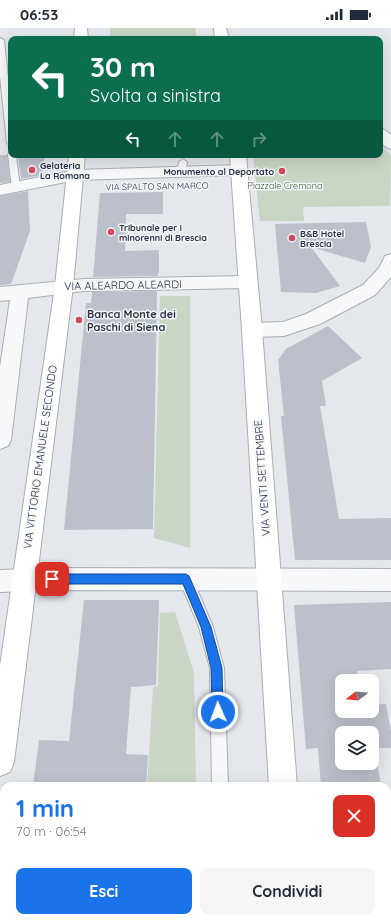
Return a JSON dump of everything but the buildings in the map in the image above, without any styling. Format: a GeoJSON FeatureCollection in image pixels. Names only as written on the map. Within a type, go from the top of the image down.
{"type":"FeatureCollection","features":[{"type":"Feature","properties":{"kind":"main road"},"geometry":{"type":"LineString","coordinates":[[75,181],[77,158]]}},
{"type":"Feature","properties":{"kind":"main road","name":"VIA VENTI SETTEMBRE"},"geometry":{"type":"LineString","coordinates":[[239,170],[252,330],[283,782]]}},
{"type":"Feature","properties":{"kind":"main road","name":"VIA VITTORIO EMANUELE SECONDO"},"geometry":{"type":"LineString","coordinates":[[0,762],[12,580],[64,286],[75,181]]}},
{"type":"Feature","properties":{"kind":"street"},"geometry":{"type":"LineString","coordinates":[[383,136],[391,144]]}},
{"type":"Feature","properties":{"kind":"street"},"geometry":{"type":"LineString","coordinates":[[8,188],[182,167],[239,170]]}},
{"type":"Feature","properties":{"kind":"street","name":"VIA SPALTO SAN MARCO"},"geometry":{"type":"LineString","coordinates":[[75,181],[239,170]]}},
{"type":"Feature","properties":{"kind":"street"},"geometry":{"type":"LineString","coordinates":[[252,330],[284,329],[313,319],[369,290],[386,271],[391,260]]}},
{"type":"Feature","properties":{"kind":"street","name":"VIA ALEARDO ALEARDI"},"geometry":{"type":"LineString","coordinates":[[0,294],[64,286],[247,282]]}},
{"type":"Feature","properties":{"kind":"street"},"geometry":{"type":"LineString","coordinates":[[0,440],[20,292]]}},
{"type":"Feature","properties":{"kind":"street"},"geometry":{"type":"LineString","coordinates":[[12,580],[391,580]]}},
{"type":"Feature","properties":{"kind":"lane"},"geometry":{"type":"LineString","coordinates":[[0,40],[8,115]]}},
{"type":"Feature","properties":{"kind":"lane"},"geometry":{"type":"LineString","coordinates":[[8,188],[12,158]]}},
{"type":"Feature","properties":{"kind":"lane"},"geometry":{"type":"LineString","coordinates":[[186,579],[206,627],[217,668],[220,782]]}},
{"type":"Feature","properties":{"kind":"green space"},"geometry":{"type":"Polygon","coordinates":[[[110,28],[195,28],[196,36],[110,36],[110,28]]]}},
{"type":"Feature","properties":{"kind":"green space","name":"Piazzale Cremona"},"geometry":{"type":"Polygon","coordinates":[[[383,148],[391,155],[390,206],[303,207],[304,221],[260,221],[253,158],[383,158],[383,148]]]}},
{"type":"Feature","properties":{"kind":"green space"},"geometry":{"type":"Polygon","coordinates":[[[160,296],[190,296],[190,548],[154,538],[160,296]]]}},
{"type":"Feature","properties":{"kind":"green space"},"geometry":{"type":"Polygon","coordinates":[[[175,612],[194,673],[196,782],[147,782],[153,687],[158,686],[160,613],[175,612]]]}},
{"type":"Feature","properties":{"kind":"place","name":"Gelateria La Romana"},"geometry":{"type":"Point","coordinates":[32,170]}},
{"type":"Feature","properties":{"kind":"place","name":"Monumento al Deportato"},"geometry":{"type":"Point","coordinates":[282,171]}},
{"type":"Feature","properties":{"kind":"place","name":"Tribunale per i minorenni di Brescia"},"geometry":{"type":"Point","coordinates":[111,232]}},
{"type":"Feature","properties":{"kind":"place","name":"B&B Hotel Brescia"},"geometry":{"type":"Point","coordinates":[292,238]}},
{"type":"Feature","properties":{"kind":"place","name":"Banca Monte dei Paschi di Siena"},"geometry":{"type":"Point","coordinates":[79,320]}},
{"type":"Feature","properties":{"kind":"route"},"geometry":{"type":"LineString","coordinates":[[52,579],[186,579],[206,627],[217,668],[218,712]]}}]}
